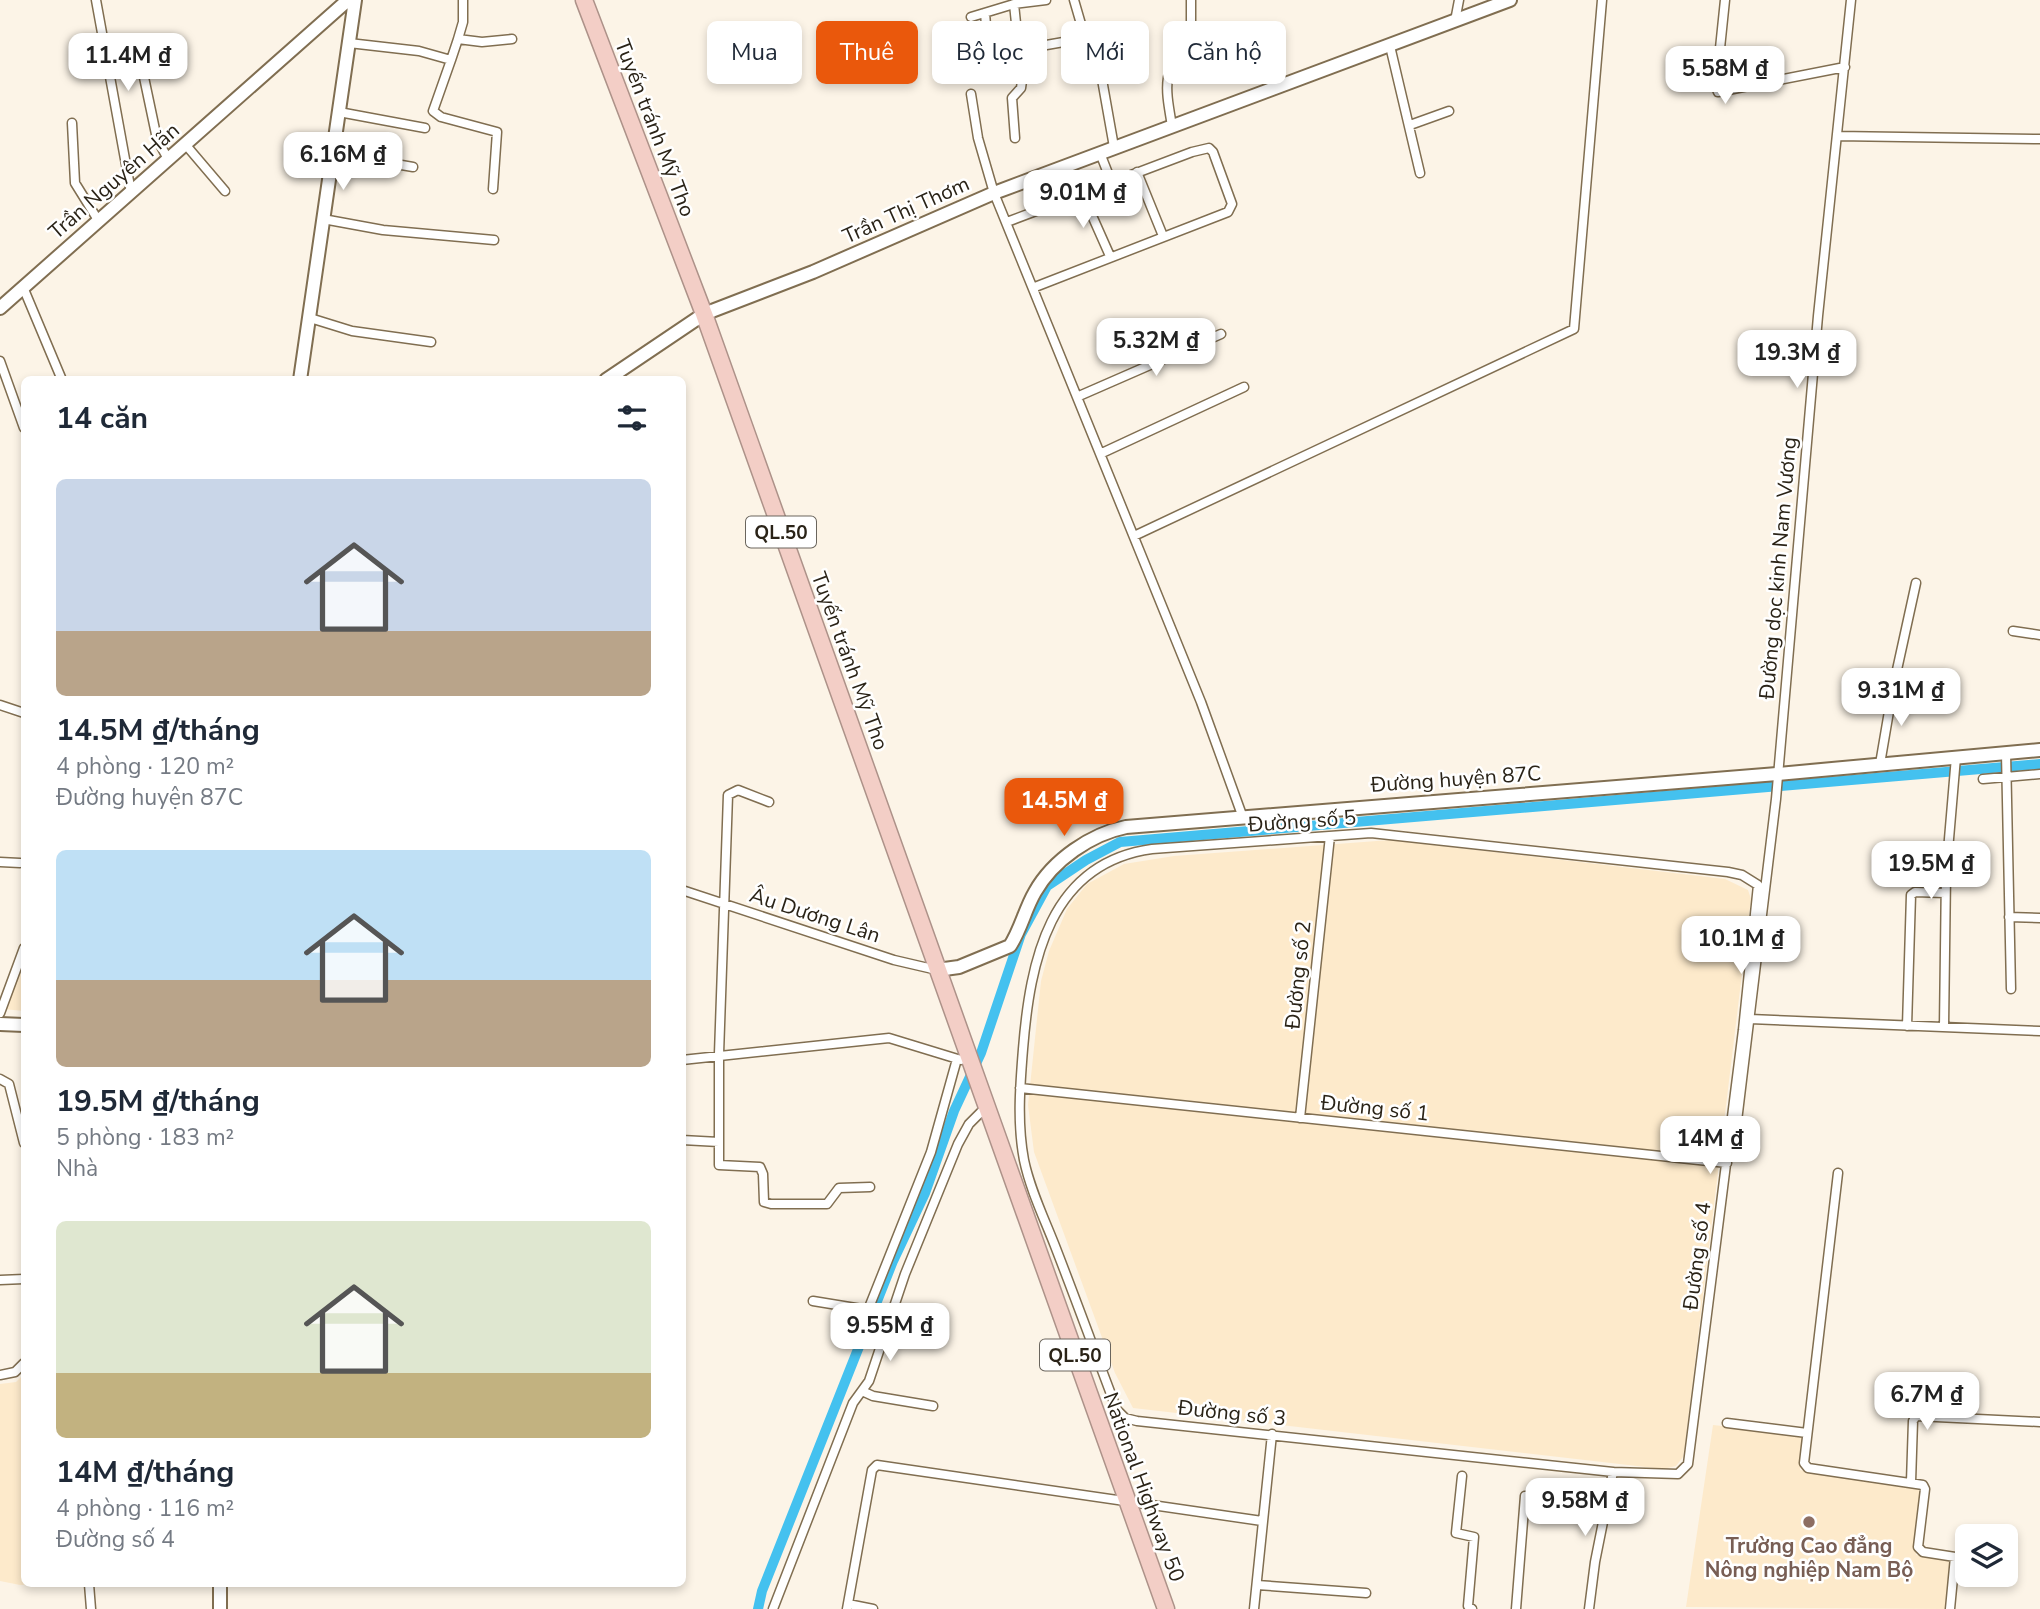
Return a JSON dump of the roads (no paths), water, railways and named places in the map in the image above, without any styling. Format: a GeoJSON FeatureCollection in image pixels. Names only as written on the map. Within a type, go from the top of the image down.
{"type":"FeatureCollection","features":[{"type":"Feature","properties":{"kind":"highway","name":"Tuyến tránh Mỹ Tho"},"geometry":{"type":"LineString","coordinates":[[584,0],[704,314],[937,970],[967,1062],[986,1104]]}},
{"type":"Feature","properties":{"kind":"highway","name":"National Highway 50"},"geometry":{"type":"LineString","coordinates":[[986,1104],[1024,1187],[1079,1369],[1166,1609]]}},
{"type":"Feature","properties":{"kind":"street"},"geometry":{"type":"LineString","coordinates":[[96,0],[131,192]]}},
{"type":"Feature","properties":{"kind":"street","name":"Trần Nguyên Hãn"},"geometry":{"type":"LineString","coordinates":[[0,308],[348,0]]}},
{"type":"Feature","properties":{"kind":"street"},"geometry":{"type":"LineString","coordinates":[[301,376],[355,0]]}},
{"type":"Feature","properties":{"kind":"street"},"geometry":{"type":"LineString","coordinates":[[464,0],[463,22],[433,111],[441,117],[496,132],[493,190]]}},
{"type":"Feature","properties":{"kind":"street"},"geometry":{"type":"LineString","coordinates":[[971,17],[1014,4],[1046,0]]}},
{"type":"Feature","properties":{"kind":"street"},"geometry":{"type":"LineString","coordinates":[[1074,0],[1080,21]]}},
{"type":"Feature","properties":{"kind":"street"},"geometry":{"type":"LineString","coordinates":[[1172,126],[1167,94],[1170,66],[1180,50],[1191,43],[1191,0]]}},
{"type":"Feature","properties":{"kind":"street"},"geometry":{"type":"LineString","coordinates":[[1455,20],[1459,0]]}},
{"type":"Feature","properties":{"kind":"street","name":"Trần Thị Thơm"},"geometry":{"type":"LineString","coordinates":[[612,376],[704,314],[1101,155],[1114,147],[1510,0]]}},
{"type":"Feature","properties":{"kind":"street"},"geometry":{"type":"LineString","coordinates":[[1135,536],[1574,329],[1602,0]]}},
{"type":"Feature","properties":{"kind":"street"},"geometry":{"type":"LineString","coordinates":[[1726,0],[1716,87],[1718,92],[1845,67]]}},
{"type":"Feature","properties":{"kind":"street","name":"Đường dọc kinh Nam Vương"},"geometry":{"type":"LineString","coordinates":[[1748,1130],[1738,1129],[1737,1121],[1776,791],[1851,0]]}},
{"type":"Feature","properties":{"kind":"street"},"geometry":{"type":"LineString","coordinates":[[1014,4],[1015,21]]}},
{"type":"Feature","properties":{"kind":"street"},"geometry":{"type":"LineString","coordinates":[[985,13],[986,21]]}},
{"type":"Feature","properties":{"kind":"street"},"geometry":{"type":"LineString","coordinates":[[458,39],[482,42],[512,39]]}},
{"type":"Feature","properties":{"kind":"street"},"geometry":{"type":"LineString","coordinates":[[349,43],[419,51],[451,60]]}},
{"type":"Feature","properties":{"kind":"street"},"geometry":{"type":"LineString","coordinates":[[137,44],[158,139],[167,159]]}},
{"type":"Feature","properties":{"kind":"street"},"geometry":{"type":"LineString","coordinates":[[1390,46],[1420,173]]}},
{"type":"Feature","properties":{"kind":"street"},"geometry":{"type":"LineString","coordinates":[[1016,138],[1012,98],[1021,88],[1021,84]]}},
{"type":"Feature","properties":{"kind":"street"},"geometry":{"type":"LineString","coordinates":[[1101,84],[1114,147]]}},
{"type":"Feature","properties":{"kind":"street"},"geometry":{"type":"LineString","coordinates":[[971,94],[981,151],[1002,211],[1201,702],[1242,815]]}},
{"type":"Feature","properties":{"kind":"street"},"geometry":{"type":"LineString","coordinates":[[1410,125],[1448,111]]}},
{"type":"Feature","properties":{"kind":"street"},"geometry":{"type":"LineString","coordinates":[[339,112],[425,128]]}},
{"type":"Feature","properties":{"kind":"street"},"geometry":{"type":"LineString","coordinates":[[72,123],[75,183],[98,220]]}},
{"type":"Feature","properties":{"kind":"street"},"geometry":{"type":"LineString","coordinates":[[1837,136],[2040,139]]}},
{"type":"Feature","properties":{"kind":"street"},"geometry":{"type":"LineString","coordinates":[[185,144],[225,191]]}},
{"type":"Feature","properties":{"kind":"street"},"geometry":{"type":"LineString","coordinates":[[1007,222],[1082,193],[1110,179],[1138,172],[1201,149],[1209,148],[1213,152],[1232,209],[1035,288]]}},
{"type":"Feature","properties":{"kind":"street"},"geometry":{"type":"LineString","coordinates":[[332,153],[413,167]]}},
{"type":"Feature","properties":{"kind":"street"},"geometry":{"type":"LineString","coordinates":[[1101,155],[1110,179]]}},
{"type":"Feature","properties":{"kind":"street"},"geometry":{"type":"LineString","coordinates":[[1138,172],[1163,236]]}},
{"type":"Feature","properties":{"kind":"street"},"geometry":{"type":"LineString","coordinates":[[1082,193],[1110,256]]}},
{"type":"Feature","properties":{"kind":"street"},"geometry":{"type":"LineString","coordinates":[[323,219],[383,230],[494,240]]}},
{"type":"Feature","properties":{"kind":"street"},"geometry":{"type":"LineString","coordinates":[[23,288],[60,376]]}},
{"type":"Feature","properties":{"kind":"street"},"geometry":{"type":"LineString","coordinates":[[310,318],[352,331],[431,342]]}},
{"type":"Feature","properties":{"kind":"street"},"geometry":{"type":"LineString","coordinates":[[1079,396],[1222,334]]}},
{"type":"Feature","properties":{"kind":"street"},"geometry":{"type":"LineString","coordinates":[[0,361],[21,420]]}},
{"type":"Feature","properties":{"kind":"street"},"geometry":{"type":"LineString","coordinates":[[1102,453],[1244,387]]}},
{"type":"Feature","properties":{"kind":"street"},"geometry":{"type":"LineString","coordinates":[[1880,764],[1916,583]]}},
{"type":"Feature","properties":{"kind":"street"},"geometry":{"type":"LineString","coordinates":[[2013,631],[2040,635]]}},
{"type":"Feature","properties":{"kind":"street"},"geometry":{"type":"LineString","coordinates":[[0,705],[21,712]]}},
{"type":"Feature","properties":{"kind":"street","name":"Đường huyện 87C"},"geometry":{"type":"LineString","coordinates":[[937,970],[959,967],[1010,946],[1041,882],[1068,856],[1096,837],[1126,827],[1242,815],[1777,778],[1880,764],[1956,761],[2040,750]]}},
{"type":"Feature","properties":{"kind":"street"},"geometry":{"type":"LineString","coordinates":[[2006,756],[2011,989]]}},
{"type":"Feature","properties":{"kind":"street"},"geometry":{"type":"LineString","coordinates":[[1944,1027],[1945,893],[1956,761]]}},
{"type":"Feature","properties":{"kind":"street"},"geometry":{"type":"LineString","coordinates":[[1983,779],[2007,774],[2040,774]]}},
{"type":"Feature","properties":{"kind":"street"},"geometry":{"type":"LineString","coordinates":[[769,802],[757,795],[738,790],[728,795],[719,1054],[719,1165],[762,1169],[764,1202],[827,1204],[839,1188],[870,1187]]}},
{"type":"Feature","properties":{"kind":"street","name":"Đường số 5"},"geometry":{"type":"LineString","coordinates":[[1020,1088],[1026,1008],[1037,956],[1055,915],[1090,873],[1133,852],[1330,836],[1405,835],[1728,872],[1753,880]]}},
{"type":"Feature","properties":{"kind":"street","name":"Đường số 2"},"geometry":{"type":"LineString","coordinates":[[1300,1118],[1330,836]]}},
{"type":"Feature","properties":{"kind":"street"},"geometry":{"type":"LineString","coordinates":[[0,862],[20,863]]}},
{"type":"Feature","properties":{"kind":"street","name":"Đường số 4"},"geometry":{"type":"LineString","coordinates":[[1683,1471],[1688,1464],[1727,1163],[1759,892],[1753,880]]}},
{"type":"Feature","properties":{"kind":"street","name":"Âu Dương Lân"},"geometry":{"type":"LineString","coordinates":[[686,891],[894,960],[937,970]]}},
{"type":"Feature","properties":{"kind":"street"},"geometry":{"type":"LineString","coordinates":[[1907,1026],[1910,895],[1915,892],[1945,893]]}},
{"type":"Feature","properties":{"kind":"street"},"geometry":{"type":"LineString","coordinates":[[2009,917],[2040,918]]}},
{"type":"Feature","properties":{"kind":"street"},"geometry":{"type":"LineString","coordinates":[[0,1013],[21,956]]}},
{"type":"Feature","properties":{"kind":"street"},"geometry":{"type":"LineString","coordinates":[[1750,1019],[2040,1031]]}},
{"type":"Feature","properties":{"kind":"street"},"geometry":{"type":"LineString","coordinates":[[0,1024],[21,1025]]}},
{"type":"Feature","properties":{"kind":"street"},"geometry":{"type":"LineString","coordinates":[[686,1059],[889,1038],[967,1062],[868,1310],[857,1311],[813,1301]]}},
{"type":"Feature","properties":{"kind":"street"},"geometry":{"type":"LineString","coordinates":[[0,1079],[9,1084],[21,1131]]}},
{"type":"Feature","properties":{"kind":"street","name":"Đường số 1"},"geometry":{"type":"LineString","coordinates":[[1020,1088],[1727,1163]]}},
{"type":"Feature","properties":{"kind":"street","name":"Đường số 3"},"geometry":{"type":"LineString","coordinates":[[1020,1088],[1024,1187],[1117,1410],[1125,1418],[1614,1472],[1668,1476],[1683,1471]]}},
{"type":"Feature","properties":{"kind":"street"},"geometry":{"type":"LineString","coordinates":[[773,1609],[853,1403],[869,1381],[905,1274],[958,1144],[969,1124],[986,1104]]}},
{"type":"Feature","properties":{"kind":"street"},"geometry":{"type":"LineString","coordinates":[[686,1140],[719,1142]]}},
{"type":"Feature","properties":{"kind":"street"},"geometry":{"type":"LineString","coordinates":[[1838,1173],[1803,1459],[1808,1468],[1911,1482],[1925,1489],[1920,1550],[1955,1558],[1950,1609]]}},
{"type":"Feature","properties":{"kind":"street"},"geometry":{"type":"LineString","coordinates":[[0,1280],[21,1279]]}},
{"type":"Feature","properties":{"kind":"street"},"geometry":{"type":"LineString","coordinates":[[1079,1369],[1099,1362]]}},
{"type":"Feature","properties":{"kind":"street"},"geometry":{"type":"LineString","coordinates":[[0,1375],[15,1372],[21,1366]]}},
{"type":"Feature","properties":{"kind":"street"},"geometry":{"type":"LineString","coordinates":[[862,1391],[873,1396],[933,1406]]}},
{"type":"Feature","properties":{"kind":"street"},"geometry":{"type":"LineString","coordinates":[[1911,1482],[1913,1421],[1916,1416],[2040,1422]]}},
{"type":"Feature","properties":{"kind":"street"},"geometry":{"type":"LineString","coordinates":[[1727,1423],[1807,1433]]}},
{"type":"Feature","properties":{"kind":"street"},"geometry":{"type":"LineString","coordinates":[[1254,1609],[1272,1434]]}},
{"type":"Feature","properties":{"kind":"street"},"geometry":{"type":"LineString","coordinates":[[873,1609],[847,1606],[873,1466],[1262,1521]]}},
{"type":"Feature","properties":{"kind":"street"},"geometry":{"type":"LineString","coordinates":[[1589,1609],[1595,1562],[1614,1472]]}},
{"type":"Feature","properties":{"kind":"street"},"geometry":{"type":"LineString","coordinates":[[1462,1476],[1456,1533],[1474,1537],[1468,1606],[1472,1609]]}},
{"type":"Feature","properties":{"kind":"street"},"geometry":{"type":"LineString","coordinates":[[1516,1609],[1525,1496]]}},
{"type":"Feature","properties":{"kind":"street"},"geometry":{"type":"LineString","coordinates":[[1257,1585],[1366,1593]]}},
{"type":"Feature","properties":{"kind":"street"},"geometry":{"type":"LineString","coordinates":[[89,1587],[91,1609]]}},
{"type":"Feature","properties":{"kind":"street"},"geometry":{"type":"LineString","coordinates":[[220,1587],[220,1609]]}},
{"type":"Feature","properties":{"kind":"waterway"},"geometry":{"type":"LineString","coordinates":[[758,1609],[762,1591],[893,1261],[925,1193],[954,1111],[981,1053],[1021,934],[1047,886],[1086,860],[1120,842],[2040,764]]}},
{"type":"Feature","properties":{"kind":"place","name":"Trường Cao đẳng Nông nghiệp Nam Bộ"},"geometry":{"type":"Point","coordinates":[1809,1522]}}]}
